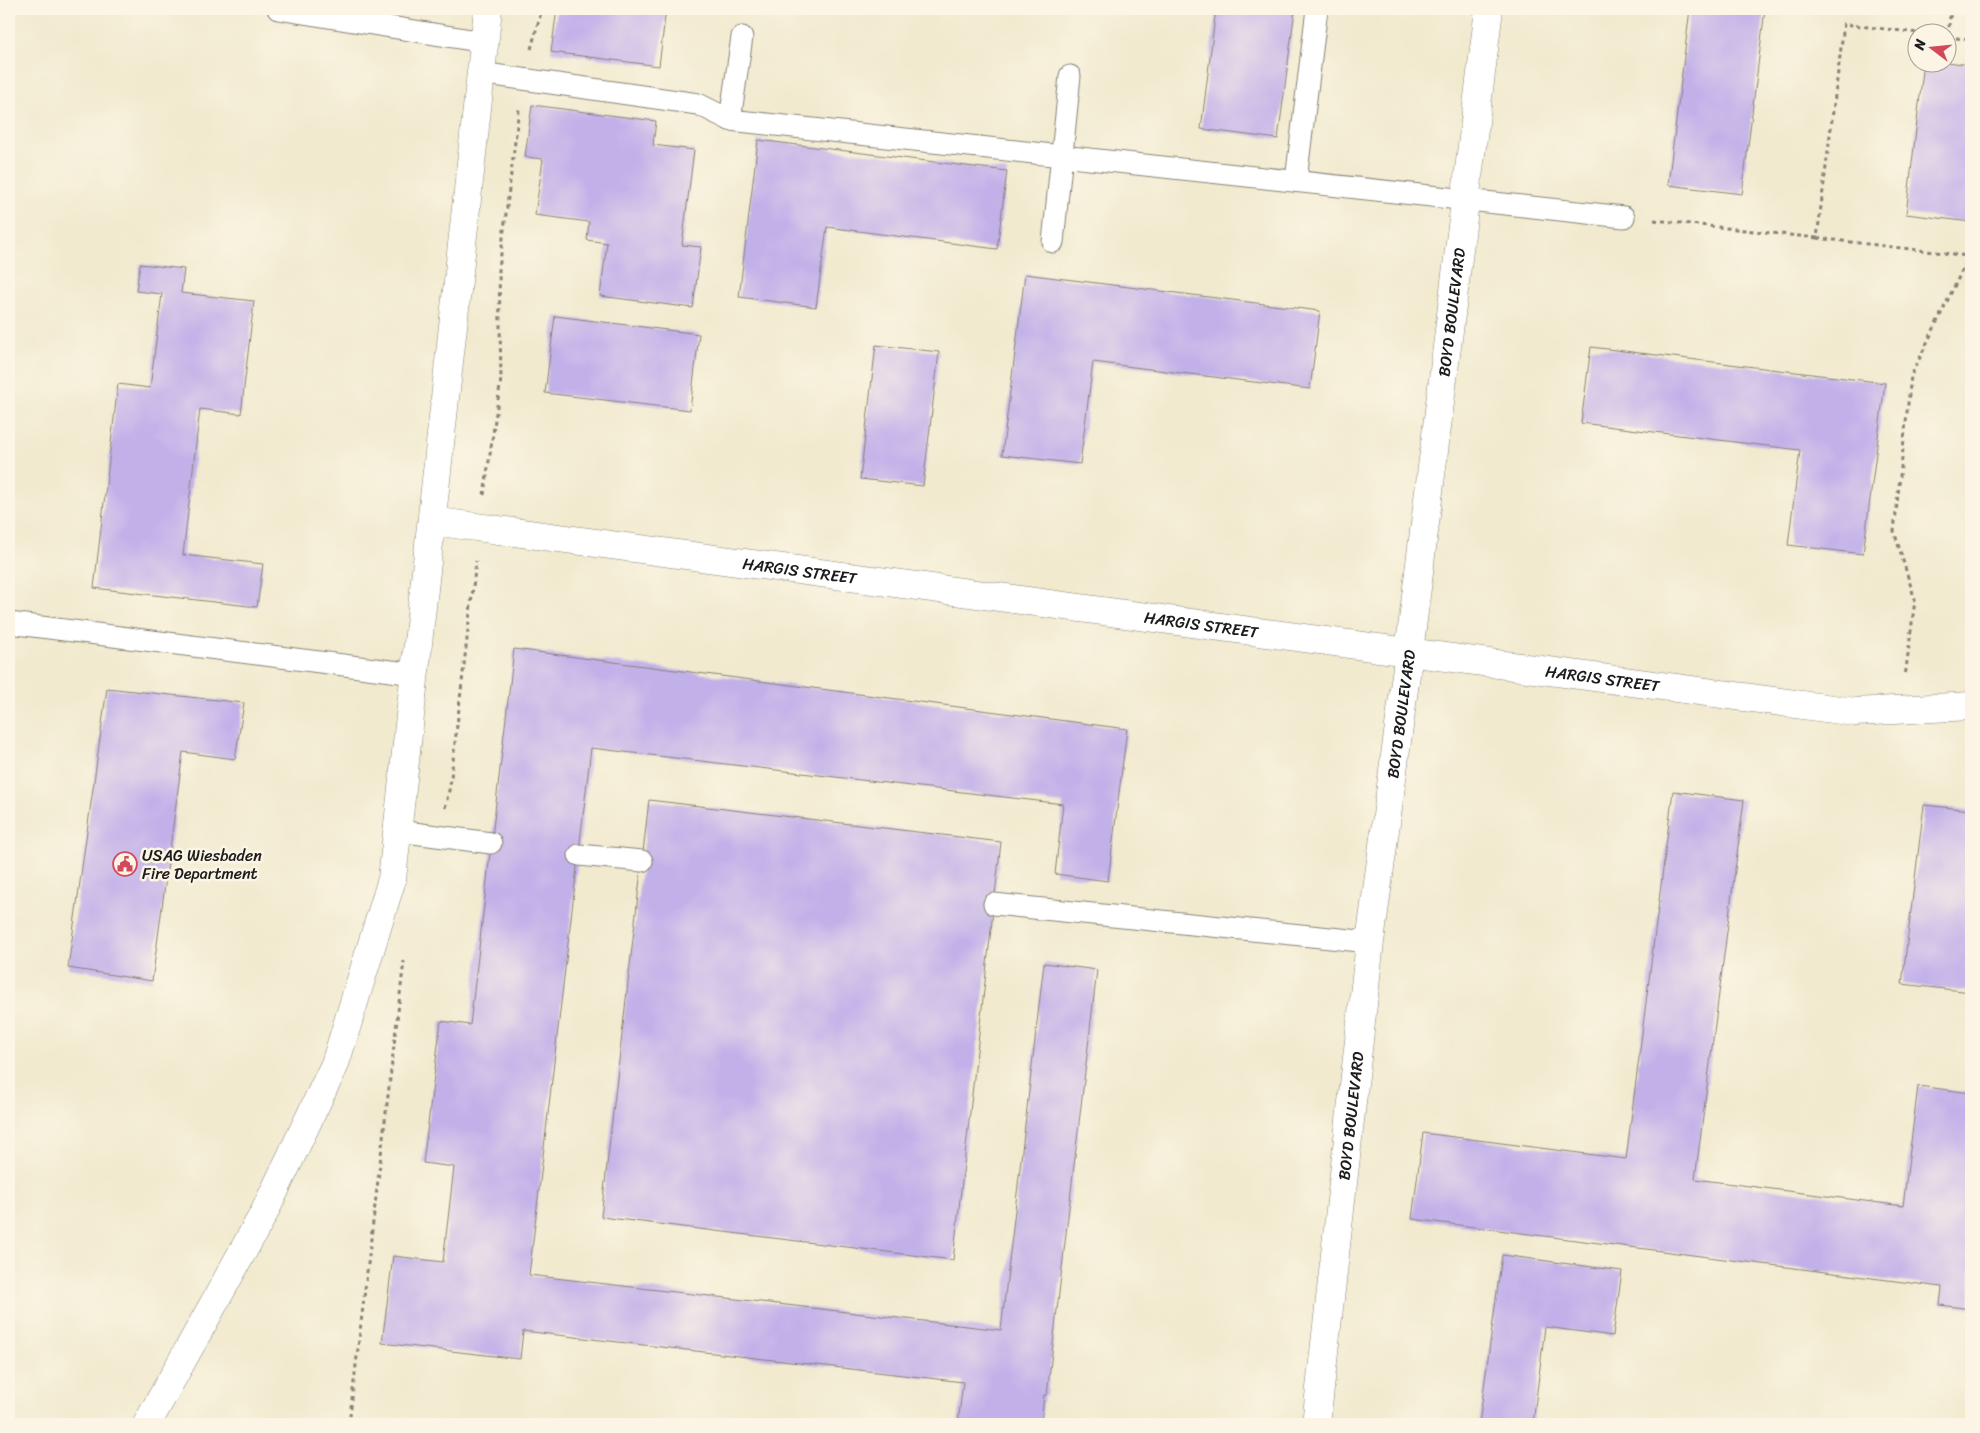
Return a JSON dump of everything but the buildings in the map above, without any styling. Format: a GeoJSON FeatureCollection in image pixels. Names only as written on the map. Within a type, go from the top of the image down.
{"type":"FeatureCollection","features":[{"type":"Feature","properties":{"kind":"street"},"geometry":{"type":"LineString","coordinates":[[147,1424],[264,1213],[335,1064],[392,879],[488,9]]}},
{"type":"Feature","properties":{"kind":"street","name":"BOYD BOULEVARD"},"geometry":{"type":"LineString","coordinates":[[1318,1423],[1370,942],[1409,652],[1489,9]]}},
{"type":"Feature","properties":{"kind":"street","name":"HARGIS STREET"},"geometry":{"type":"LineString","coordinates":[[432,521],[1855,712],[1971,706]]}},
{"type":"Feature","properties":{"kind":"lane"},"geometry":{"type":"LineString","coordinates":[[278,9],[484,42]]}},
{"type":"Feature","properties":{"kind":"lane"},"geometry":{"type":"LineString","coordinates":[[1296,180],[1317,9]]}},
{"type":"Feature","properties":{"kind":"lane"},"geometry":{"type":"LineString","coordinates":[[730,120],[742,37]]}},
{"type":"Feature","properties":{"kind":"lane"},"geometry":{"type":"LineString","coordinates":[[480,73],[698,104],[730,120],[1466,198],[1624,217]]}},
{"type":"Feature","properties":{"kind":"lane"},"geometry":{"type":"LineString","coordinates":[[1053,242],[1070,76]]}},
{"type":"Feature","properties":{"kind":"lane"},"geometry":{"type":"LineString","coordinates":[[9,623],[415,674]]}},
{"type":"Feature","properties":{"kind":"lane"},"geometry":{"type":"LineString","coordinates":[[398,831],[491,843]]}},
{"type":"Feature","properties":{"kind":"lane"},"geometry":{"type":"LineString","coordinates":[[579,856],[642,861]]}},
{"type":"Feature","properties":{"kind":"lane"},"geometry":{"type":"LineString","coordinates":[[994,904],[1370,942]]}},
{"type":"Feature","properties":{"kind":"path"},"geometry":{"type":"LineString","coordinates":[[1950,22],[1951,9]]}},
{"type":"Feature","properties":{"kind":"path"},"geometry":{"type":"LineString","coordinates":[[1817,238],[1844,24],[1908,32]]}},
{"type":"Feature","properties":{"kind":"path"},"geometry":{"type":"LineString","coordinates":[[1958,38],[1971,40]]}},
{"type":"Feature","properties":{"kind":"path"},"geometry":{"type":"LineString","coordinates":[[1624,217],[1969,256],[1911,376],[1894,531],[1915,600],[1901,710]]}},
{"type":"Feature","properties":{"kind":"place","name":"USAG Wiesbaden Fire Department"},"geometry":{"type":"Point","coordinates":[125,864]}}]}
